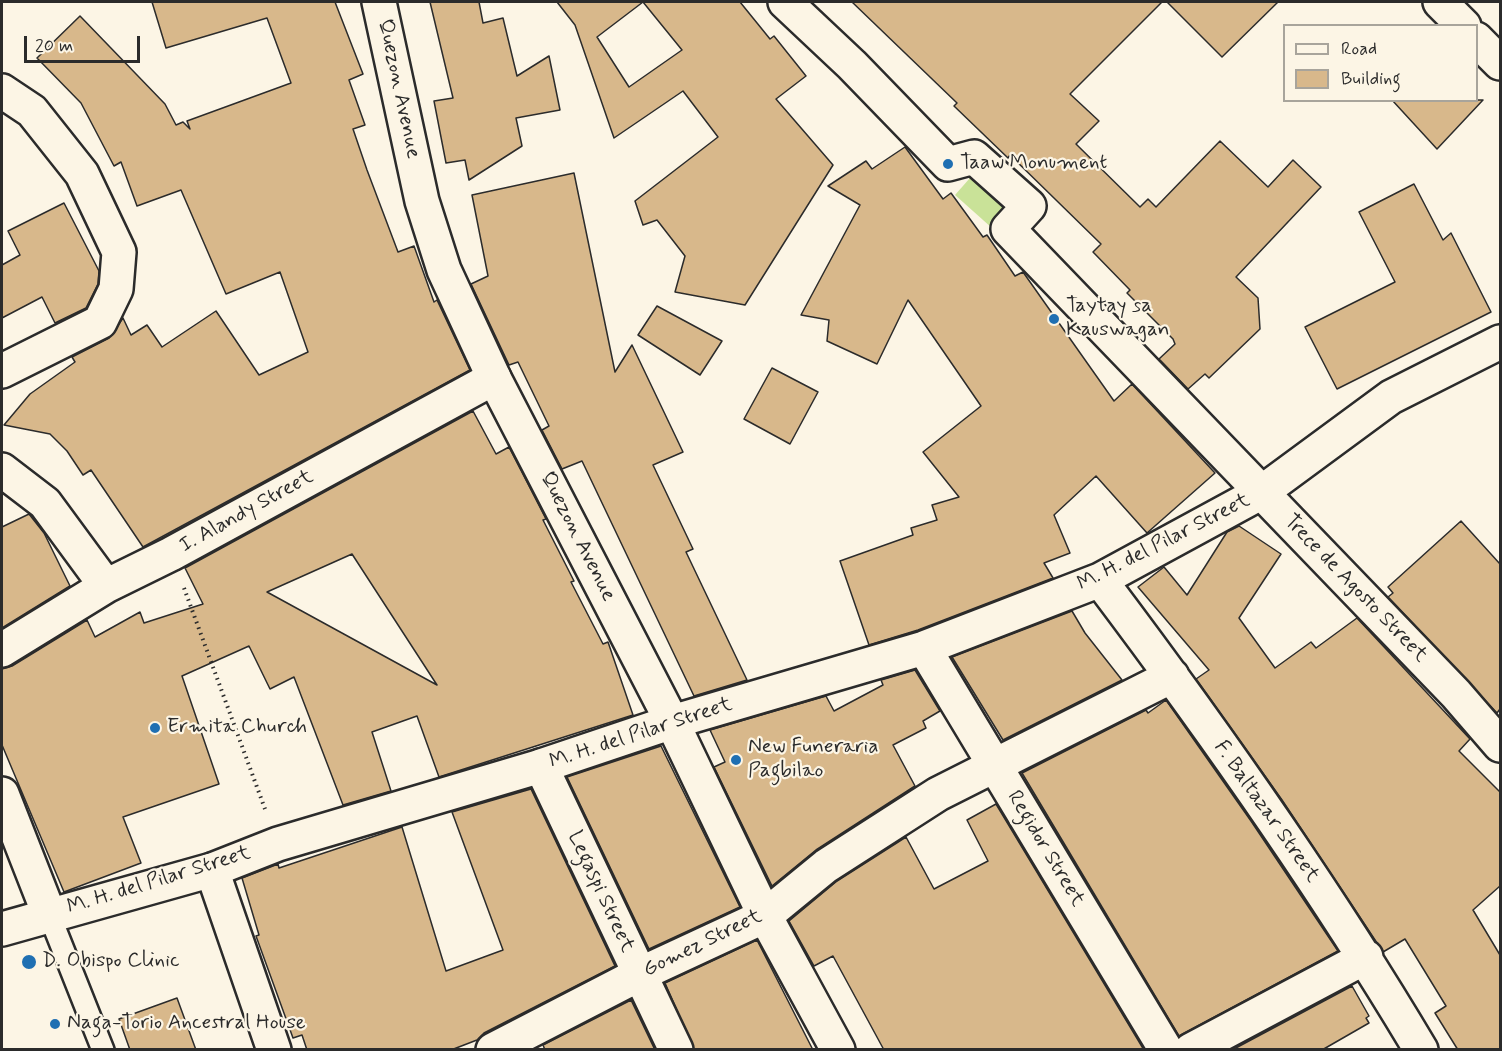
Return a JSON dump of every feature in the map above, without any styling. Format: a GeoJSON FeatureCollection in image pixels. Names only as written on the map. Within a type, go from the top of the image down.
{"type":"FeatureCollection","features":[{"type":"Feature","properties":{"kind":"street","name":"Quezon Avenue"},"geometry":{"type":"LineString","coordinates":[[379,2],[422,201],[444,270],[494,378],[672,722],[765,916],[838,1050]]}},
{"type":"Feature","properties":{"kind":"street","name":"Trece de Agosto Street"},"geometry":{"type":"LineString","coordinates":[[785,2],[852,65],[948,164],[975,157],[1029,206],[1008,229],[1456,694],[1500,745]]}},
{"type":"Feature","properties":{"kind":"street"},"geometry":{"type":"LineString","coordinates":[[1440,2],[1462,24]]}},
{"type":"Feature","properties":{"kind":"street"},"geometry":{"type":"LineString","coordinates":[[1478,41],[1500,63]]}},
{"type":"Feature","properties":{"kind":"street"},"geometry":{"type":"LineString","coordinates":[[2,91],[32,111],[82,174],[119,252],[116,289],[100,322],[2,371]]}},
{"type":"Feature","properties":{"kind":"street","name":"M. H. del Pilar Street"},"geometry":{"type":"LineString","coordinates":[[2,929],[212,870],[278,844],[541,766],[672,722],[924,648],[1100,580],[1262,492],[1391,397],[1500,342]]}},
{"type":"Feature","properties":{"kind":"street","name":"I. Alandy Street"},"geometry":{"type":"LineString","coordinates":[[2,650],[106,586],[171,554],[494,378]]}},
{"type":"Feature","properties":{"kind":"street"},"geometry":{"type":"LineString","coordinates":[[2,470],[45,503],[106,586]]}},
{"type":"Feature","properties":{"kind":"street","name":"F. Baltazar Street"},"geometry":{"type":"LineString","coordinates":[[1100,580],[1172,676],[1366,957],[1422,1050]]}},
{"type":"Feature","properties":{"kind":"street","name":"Regidor Street"},"geometry":{"type":"LineString","coordinates":[[924,648],[1166,1050]]}},
{"type":"Feature","properties":{"kind":"street","name":"Gomez Street"},"geometry":{"type":"LineString","coordinates":[[493,1050],[638,975],[765,916],[825,866],[938,794],[1172,676]]}},
{"type":"Feature","properties":{"kind":"street","name":"Legaspi Street"},"geometry":{"type":"LineString","coordinates":[[541,766],[638,975],[676,1050]]}},
{"type":"Feature","properties":{"kind":"street"},"geometry":{"type":"LineString","coordinates":[[2,794],[49,914]]}},
{"type":"Feature","properties":{"kind":"street"},"geometry":{"type":"LineString","coordinates":[[212,870],[274,1050]]}},
{"type":"Feature","properties":{"kind":"street"},"geometry":{"type":"LineString","coordinates":[[1191,1050],[1366,957]]}},
{"type":"Feature","properties":{"kind":"lane"},"geometry":{"type":"LineString","coordinates":[[49,914],[103,1050]]}},
{"type":"Feature","properties":{"kind":"path"},"geometry":{"type":"LineString","coordinates":[[171,554],[278,844]]}},
{"type":"Feature","properties":{"kind":"green space"},"geometry":{"type":"Polygon","coordinates":[[[977,170],[1015,201],[992,228],[955,195],[977,170]]]}},
{"type":"Feature","properties":{"kind":"building"},"geometry":{"type":"Polygon","coordinates":[[[152,2],[335,2],[363,74],[349,80],[365,125],[353,129],[367,170],[398,252],[414,246],[434,302],[437,300],[470,370],[143,547],[91,470],[83,475],[67,451],[50,434],[4,425],[30,394],[75,362],[72,357],[109,338],[123,318],[131,335],[147,325],[162,347],[216,311],[259,375],[308,352],[280,272],[226,294],[181,190],[137,206],[121,162],[114,166],[81,103],[37,58],[80,16],[165,104],[176,125],[183,122],[190,129],[187,121],[291,83],[267,18],[166,48],[152,2]]]}},
{"type":"Feature","properties":{"kind":"building"},"geometry":{"type":"Polygon","coordinates":[[[430,2],[479,2],[483,23],[503,18],[517,76],[549,56],[560,110],[516,118],[522,146],[469,180],[465,160],[446,163],[434,101],[453,98],[430,2]]]}},
{"type":"Feature","properties":{"kind":"building"},"geometry":{"type":"Polygon","coordinates":[[[557,2],[643,2],[740,2],[770,39],[774,36],[806,76],[776,99],[833,165],[745,305],[675,292],[685,256],[657,220],[643,225],[635,201],[718,137],[683,91],[614,138],[575,25],[557,2]],[[643,2],[597,37],[629,87],[682,50],[643,2]]]}},
{"type":"Feature","properties":{"kind":"building"},"geometry":{"type":"Polygon","coordinates":[[[852,2],[1162,2],[1070,94],[1099,121],[1076,144],[1140,207],[1148,199],[1156,207],[1220,141],[1268,187],[1293,160],[1321,187],[1236,277],[1258,298],[1260,329],[1209,378],[1205,374],[1188,389],[1159,359],[1175,344],[1173,339],[1127,293],[1130,290],[1093,252],[1101,244],[1010,155],[1008,158],[954,106],[957,103],[852,2]]]}},
{"type":"Feature","properties":{"kind":"building"},"geometry":{"type":"Polygon","coordinates":[[[1167,2],[1278,2],[1222,57],[1167,2]]]}},
{"type":"Feature","properties":{"kind":"building"},"geometry":{"type":"Polygon","coordinates":[[[1478,100],[1483,100],[1437,149],[1394,102],[1478,102],[1478,100]]]}},
{"type":"Feature","properties":{"kind":"building"},"geometry":{"type":"Polygon","coordinates":[[[905,147],[943,199],[951,193],[983,237],[987,235],[1015,276],[1023,272],[1114,401],[1132,384],[1215,473],[1147,533],[1096,476],[1054,515],[1070,553],[1044,563],[1053,578],[918,630],[869,645],[840,561],[913,535],[911,528],[937,520],[932,505],[959,497],[923,452],[981,406],[908,300],[877,364],[827,341],[829,320],[801,315],[860,205],[828,186],[866,161],[872,169],[905,147]]]}},
{"type":"Feature","properties":{"kind":"building"},"geometry":{"type":"Polygon","coordinates":[[[574,173],[615,372],[632,345],[683,452],[653,465],[693,549],[686,552],[747,680],[694,696],[582,461],[562,469],[542,430],[549,426],[518,362],[509,365],[471,284],[488,276],[472,195],[574,173]]]}},
{"type":"Feature","properties":{"kind":"building"},"geometry":{"type":"Polygon","coordinates":[[[1414,184],[1443,240],[1451,233],[1491,312],[1337,389],[1305,327],[1395,282],[1359,212],[1414,184]]]}},
{"type":"Feature","properties":{"kind":"building"},"geometry":{"type":"Polygon","coordinates":[[[64,203],[99,271],[98,284],[86,308],[55,323],[42,297],[2,318],[2,265],[20,255],[8,231],[64,203]]]}},
{"type":"Feature","properties":{"kind":"building"},"geometry":{"type":"Polygon","coordinates":[[[657,306],[722,341],[700,375],[638,335],[657,306]]]}},
{"type":"Feature","properties":{"kind":"building"},"geometry":{"type":"Polygon","coordinates":[[[772,368],[818,392],[790,444],[744,419],[772,368]]]}},
{"type":"Feature","properties":{"kind":"building"},"geometry":{"type":"Polygon","coordinates":[[[473,411],[496,454],[509,447],[546,519],[543,520],[574,581],[571,582],[603,644],[608,642],[633,715],[439,777],[417,716],[372,732],[391,791],[343,805],[294,677],[270,689],[249,646],[182,676],[219,784],[123,817],[141,863],[64,892],[2,745],[2,669],[12,666],[87,620],[95,637],[140,612],[144,623],[203,604],[185,568],[473,411]],[[352,554],[267,592],[437,685],[352,554]]]}},
{"type":"Feature","properties":{"kind":"building"},"geometry":{"type":"Polygon","coordinates":[[[29,514],[44,533],[70,586],[2,628],[2,527],[29,514]]]}},
{"type":"Feature","properties":{"kind":"building"},"geometry":{"type":"Polygon","coordinates":[[[1461,521],[1500,564],[1500,709],[1497,713],[1388,597],[1393,593],[1388,587],[1461,521]]]}},
{"type":"Feature","properties":{"kind":"building"},"geometry":{"type":"Polygon","coordinates":[[[1239,526],[1281,554],[1239,618],[1275,668],[1311,642],[1316,648],[1357,618],[1470,739],[1459,751],[1500,792],[1500,886],[1473,910],[1500,955],[1500,1050],[1458,1050],[1435,1013],[1446,1006],[1405,939],[1383,952],[1282,800],[1196,679],[1209,670],[1138,587],[1164,567],[1187,595],[1227,532],[1239,526]]]}},
{"type":"Feature","properties":{"kind":"building"},"geometry":{"type":"Polygon","coordinates":[[[1072,611],[1085,633],[1122,680],[1003,740],[952,657],[1072,611]]]}},
{"type":"Feature","properties":{"kind":"building"},"geometry":{"type":"Polygon","coordinates":[[[915,670],[940,711],[923,721],[926,728],[893,745],[915,786],[816,850],[772,886],[714,767],[725,762],[710,730],[826,696],[834,711],[883,685],[881,680],[915,670]]]}},
{"type":"Feature","properties":{"kind":"building"},"geometry":{"type":"Polygon","coordinates":[[[1166,700],[1338,951],[1179,1036],[1022,773],[1146,710],[1148,713],[1166,700]]]}},
{"type":"Feature","properties":{"kind":"building"},"geometry":{"type":"Polygon","coordinates":[[[661,746],[740,907],[649,949],[567,777],[661,746]]]}},
{"type":"Feature","properties":{"kind":"building"},"geometry":{"type":"Polygon","coordinates":[[[531,789],[615,966],[484,1033],[477,1040],[451,1050],[307,1050],[302,1035],[293,1038],[256,936],[259,935],[242,878],[278,864],[279,868],[402,827],[446,971],[503,950],[452,812],[531,789]]]}},
{"type":"Feature","properties":{"kind":"building"},"geometry":{"type":"Polygon","coordinates":[[[996,804],[1144,1050],[884,1050],[833,956],[814,966],[789,921],[837,881],[906,837],[934,889],[988,861],[967,820],[996,804]]]}},
{"type":"Feature","properties":{"kind":"building"},"geometry":{"type":"Polygon","coordinates":[[[757,940],[813,1050],[694,1050],[665,983],[757,940]]]}},
{"type":"Feature","properties":{"kind":"building"},"geometry":{"type":"Polygon","coordinates":[[[1352,986],[1369,1016],[1366,1018],[1369,1023],[1322,1050],[1232,1050],[1352,986]]]}},
{"type":"Feature","properties":{"kind":"building"},"geometry":{"type":"Polygon","coordinates":[[[177,998],[196,1050],[130,1050],[119,1019],[177,998]]]}},
{"type":"Feature","properties":{"kind":"building"},"geometry":{"type":"Polygon","coordinates":[[[631,1000],[655,1050],[545,1050],[543,1045],[631,1000]]]}},
{"type":"Feature","properties":{"kind":"place","name":"Taaw Monument"},"geometry":{"type":"Point","coordinates":[948,164]}},
{"type":"Feature","properties":{"kind":"place","name":"Taytay sa Kauswagan"},"geometry":{"type":"Point","coordinates":[1054,319]}},
{"type":"Feature","properties":{"kind":"place","name":"Ermita Church"},"geometry":{"type":"Point","coordinates":[155,728]}},
{"type":"Feature","properties":{"kind":"place","name":"New Funeraria Pagbilao"},"geometry":{"type":"Point","coordinates":[736,760]}},
{"type":"Feature","properties":{"kind":"place","name":"D. Obispo Clinic"},"geometry":{"type":"Point","coordinates":[29,962]}},
{"type":"Feature","properties":{"kind":"place","name":"Naga-Torio Ancestral House"},"geometry":{"type":"Point","coordinates":[55,1024]}}]}
